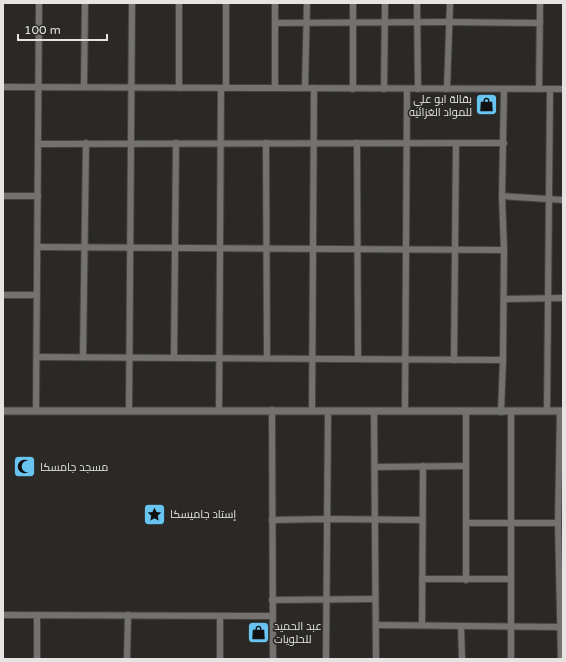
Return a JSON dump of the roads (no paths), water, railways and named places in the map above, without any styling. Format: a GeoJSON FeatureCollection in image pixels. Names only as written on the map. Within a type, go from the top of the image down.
{"type":"FeatureCollection","features":[{"type":"Feature","properties":{"kind":"street"},"geometry":{"type":"LineString","coordinates":[[36,411],[39,3]]}},
{"type":"Feature","properties":{"kind":"street"},"geometry":{"type":"LineString","coordinates":[[84,87],[85,3]]}},
{"type":"Feature","properties":{"kind":"street"},"geometry":{"type":"LineString","coordinates":[[129,410],[132,3]]}},
{"type":"Feature","properties":{"kind":"street"},"geometry":{"type":"LineString","coordinates":[[179,3],[179,88]]}},
{"type":"Feature","properties":{"kind":"street"},"geometry":{"type":"LineString","coordinates":[[220,410],[221,143],[226,3]]}},
{"type":"Feature","properties":{"kind":"street"},"geometry":{"type":"LineString","coordinates":[[275,3],[275,88]]}},
{"type":"Feature","properties":{"kind":"street"},"geometry":{"type":"LineString","coordinates":[[305,88],[308,3]]}},
{"type":"Feature","properties":{"kind":"street"},"geometry":{"type":"LineString","coordinates":[[353,3],[353,88]]}},
{"type":"Feature","properties":{"kind":"street"},"geometry":{"type":"LineString","coordinates":[[384,89],[385,3]]}},
{"type":"Feature","properties":{"kind":"street"},"geometry":{"type":"LineString","coordinates":[[417,3],[418,89]]}},
{"type":"Feature","properties":{"kind":"street"},"geometry":{"type":"LineString","coordinates":[[447,89],[450,3]]}},
{"type":"Feature","properties":{"kind":"street"},"geometry":{"type":"LineString","coordinates":[[539,89],[540,3]]}},
{"type":"Feature","properties":{"kind":"street"},"geometry":{"type":"LineString","coordinates":[[275,23],[540,23]]}},
{"type":"Feature","properties":{"kind":"street"},"geometry":{"type":"LineString","coordinates":[[3,87],[563,89]]}},
{"type":"Feature","properties":{"kind":"street"},"geometry":{"type":"LineString","coordinates":[[312,410],[314,88]]}},
{"type":"Feature","properties":{"kind":"street"},"geometry":{"type":"LineString","coordinates":[[405,411],[407,89]]}},
{"type":"Feature","properties":{"kind":"street"},"geometry":{"type":"LineString","coordinates":[[501,412],[504,360],[504,250],[502,196],[504,89]]}},
{"type":"Feature","properties":{"kind":"street"},"geometry":{"type":"LineString","coordinates":[[547,411],[550,89]]}},
{"type":"Feature","properties":{"kind":"street"},"geometry":{"type":"LineString","coordinates":[[83,357],[86,143]]}},
{"type":"Feature","properties":{"kind":"street"},"geometry":{"type":"LineString","coordinates":[[174,358],[176,143]]}},
{"type":"Feature","properties":{"kind":"street"},"geometry":{"type":"LineString","coordinates":[[266,143],[267,357]]}},
{"type":"Feature","properties":{"kind":"street"},"geometry":{"type":"LineString","coordinates":[[357,143],[358,359]]}},
{"type":"Feature","properties":{"kind":"street"},"geometry":{"type":"LineString","coordinates":[[454,360],[456,143]]}},
{"type":"Feature","properties":{"kind":"street"},"geometry":{"type":"LineString","coordinates":[[39,144],[504,143]]}},
{"type":"Feature","properties":{"kind":"street"},"geometry":{"type":"LineString","coordinates":[[3,196],[38,196]]}},
{"type":"Feature","properties":{"kind":"street"},"geometry":{"type":"LineString","coordinates":[[502,196],[563,200]]}},
{"type":"Feature","properties":{"kind":"street"},"geometry":{"type":"LineString","coordinates":[[38,247],[504,250]]}},
{"type":"Feature","properties":{"kind":"street"},"geometry":{"type":"LineString","coordinates":[[3,295],[37,295]]}},
{"type":"Feature","properties":{"kind":"street"},"geometry":{"type":"LineString","coordinates":[[504,299],[563,298]]}},
{"type":"Feature","properties":{"kind":"street"},"geometry":{"type":"LineString","coordinates":[[37,357],[267,357],[312,359],[504,360]]}},
{"type":"Feature","properties":{"kind":"street"},"geometry":{"type":"LineString","coordinates":[[272,410],[272,659]]}},
{"type":"Feature","properties":{"kind":"street"},"geometry":{"type":"LineString","coordinates":[[3,411],[562,411],[558,523],[561,544],[561,659]]}},
{"type":"Feature","properties":{"kind":"street"},"geometry":{"type":"LineString","coordinates":[[326,659],[328,411]]}},
{"type":"Feature","properties":{"kind":"street"},"geometry":{"type":"LineString","coordinates":[[374,411],[376,659]]}},
{"type":"Feature","properties":{"kind":"street"},"geometry":{"type":"LineString","coordinates":[[466,412],[466,580]]}},
{"type":"Feature","properties":{"kind":"street"},"geometry":{"type":"LineString","coordinates":[[511,412],[511,659]]}},
{"type":"Feature","properties":{"kind":"street"},"geometry":{"type":"LineString","coordinates":[[422,625],[423,466]]}},
{"type":"Feature","properties":{"kind":"street"},"geometry":{"type":"LineString","coordinates":[[375,467],[466,466]]}},
{"type":"Feature","properties":{"kind":"street"},"geometry":{"type":"LineString","coordinates":[[272,520],[422,520]]}},
{"type":"Feature","properties":{"kind":"street"},"geometry":{"type":"LineString","coordinates":[[466,523],[558,523]]}},
{"type":"Feature","properties":{"kind":"street"},"geometry":{"type":"LineString","coordinates":[[422,579],[511,579]]}},
{"type":"Feature","properties":{"kind":"street"},"geometry":{"type":"LineString","coordinates":[[272,600],[375,599]]}},
{"type":"Feature","properties":{"kind":"street"},"geometry":{"type":"LineString","coordinates":[[3,615],[273,616]]}},
{"type":"Feature","properties":{"kind":"street"},"geometry":{"type":"LineString","coordinates":[[37,616],[37,659]]}},
{"type":"Feature","properties":{"kind":"street"},"geometry":{"type":"LineString","coordinates":[[127,659],[128,616]]}},
{"type":"Feature","properties":{"kind":"street"},"geometry":{"type":"LineString","coordinates":[[220,616],[220,659]]}},
{"type":"Feature","properties":{"kind":"street"},"geometry":{"type":"LineString","coordinates":[[376,625],[561,627]]}},
{"type":"Feature","properties":{"kind":"street"},"geometry":{"type":"LineString","coordinates":[[462,626],[462,659]]}},
{"type":"Feature","properties":{"kind":"place","name":"بقالة ابو علي للمواد الغزائيه"},"geometry":{"type":"Point","coordinates":[487,105]}},
{"type":"Feature","properties":{"kind":"place","name":"مسجد جامسكا"},"geometry":{"type":"Point","coordinates":[24,467]}},
{"type":"Feature","properties":{"kind":"place","name":"إستاد جاميسكا"},"geometry":{"type":"Point","coordinates":[154,514]}},
{"type":"Feature","properties":{"kind":"place","name":"عبد الحميد للحلويات"},"geometry":{"type":"Point","coordinates":[258,632]}}]}
